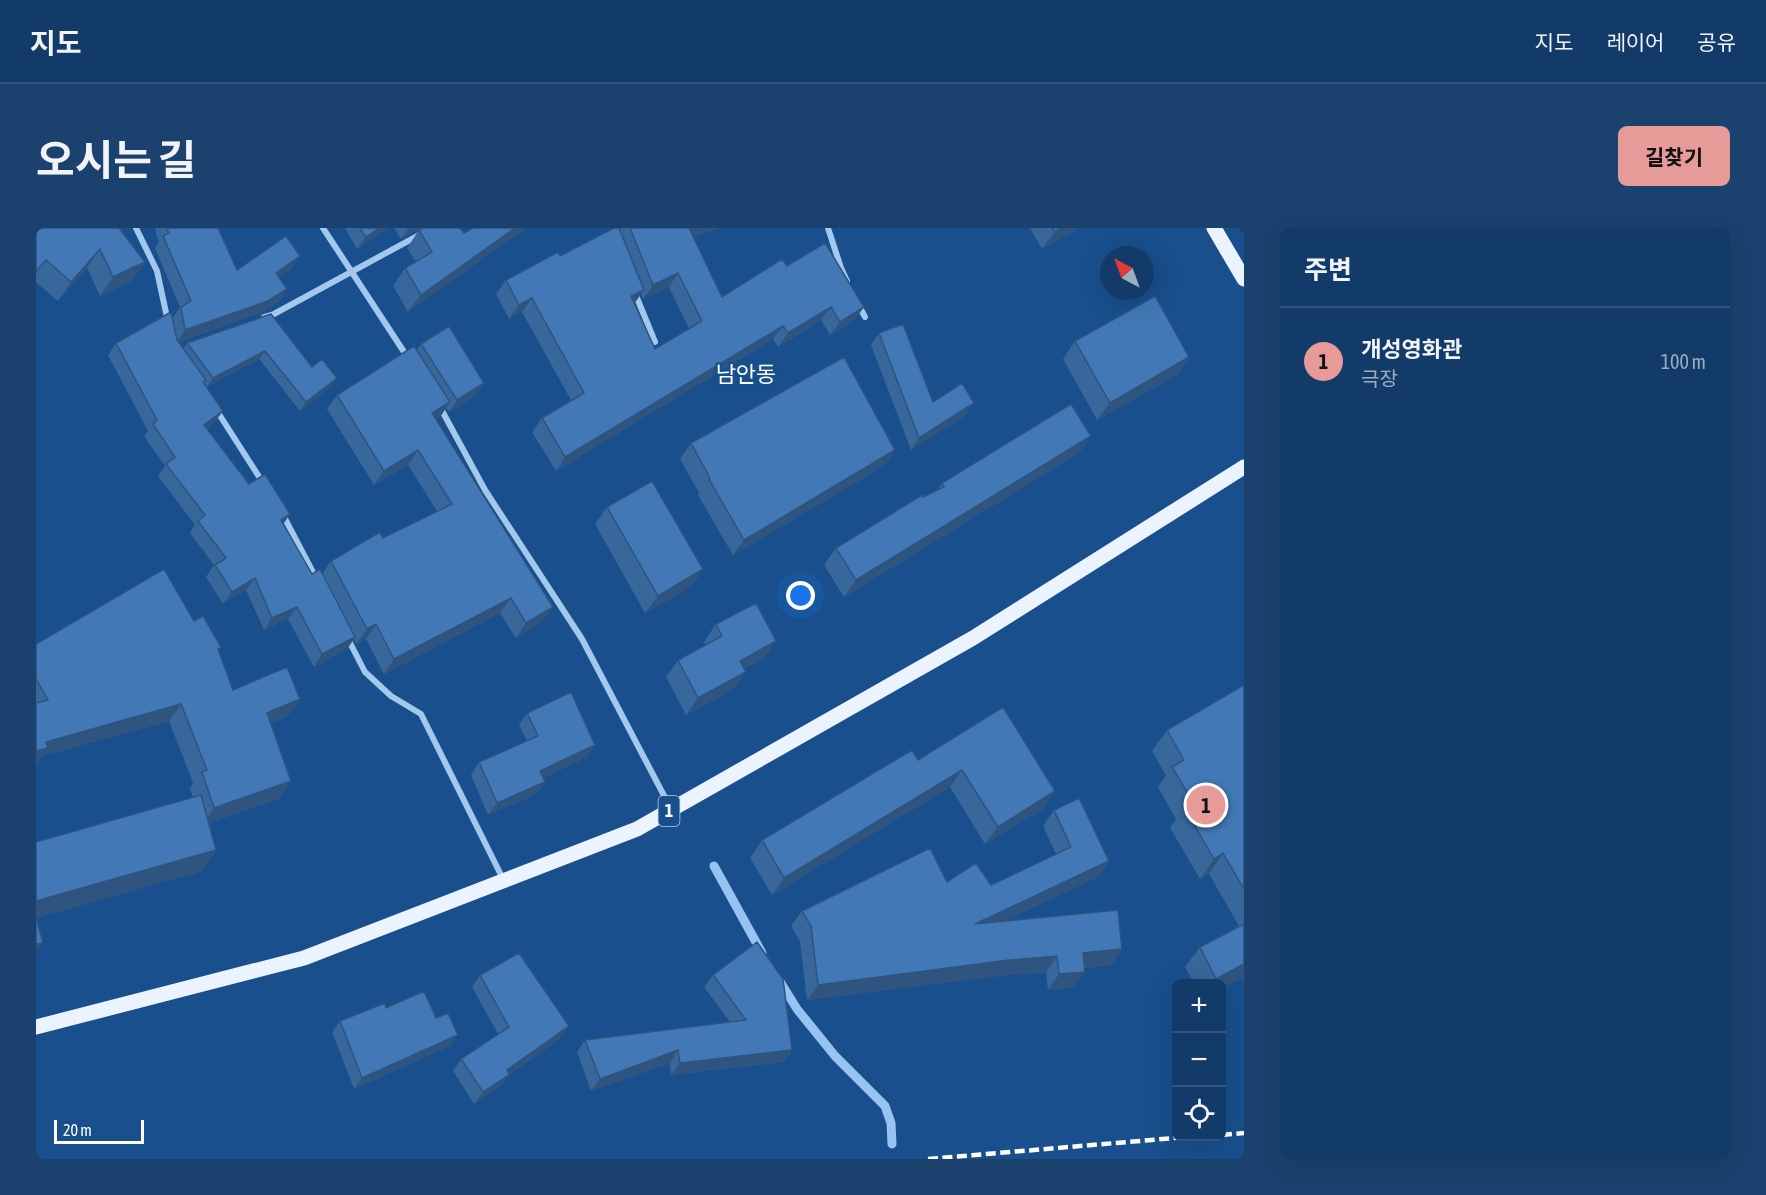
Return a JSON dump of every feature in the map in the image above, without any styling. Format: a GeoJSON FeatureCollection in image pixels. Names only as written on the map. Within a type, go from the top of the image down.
{"type":"FeatureCollection","features":[{"type":"Feature","properties":{"kind":"main road"},"geometry":{"type":"LineString","coordinates":[[1214,228],[1244,279]]}},
{"type":"Feature","properties":{"kind":"main road","name":"1"},"geometry":{"type":"LineString","coordinates":[[36,1027],[304,958],[637,829],[973,638],[1244,467]]}},
{"type":"Feature","properties":{"kind":"street"},"geometry":{"type":"LineString","coordinates":[[136,228],[158,271],[168,326]]}},
{"type":"Feature","properties":{"kind":"street"},"geometry":{"type":"LineString","coordinates":[[323,228],[414,367]]}},
{"type":"Feature","properties":{"kind":"street"},"geometry":{"type":"LineString","coordinates":[[262,318],[432,228]]}},
{"type":"Feature","properties":{"kind":"street"},"geometry":{"type":"LineString","coordinates":[[828,228],[850,288]]}},
{"type":"Feature","properties":{"kind":"street"},"geometry":{"type":"LineString","coordinates":[[634,290],[655,342]]}},
{"type":"Feature","properties":{"kind":"street"},"geometry":{"type":"LineString","coordinates":[[855,298],[865,317]]}},
{"type":"Feature","properties":{"kind":"street"},"geometry":{"type":"LineString","coordinates":[[212,404],[270,493]]}},
{"type":"Feature","properties":{"kind":"street"},"geometry":{"type":"LineString","coordinates":[[439,405],[484,490],[582,639],[671,810]]}},
{"type":"Feature","properties":{"kind":"street"},"geometry":{"type":"LineString","coordinates":[[282,514],[321,587]]}},
{"type":"Feature","properties":{"kind":"street"},"geometry":{"type":"LineString","coordinates":[[342,626],[365,672],[391,696],[421,714],[504,881]]}},
{"type":"Feature","properties":{"kind":"building"},"geometry":{"type":"Polygon","coordinates":[[[36,228],[119,228],[145,262],[113,277],[100,249],[71,282],[46,260],[36,271],[36,228]]]}},
{"type":"Feature","properties":{"kind":"building"},"geometry":{"type":"Polygon","coordinates":[[[166,228],[218,228],[237,270],[286,236],[300,256],[276,273],[287,289],[268,301],[185,330],[181,307],[191,301],[163,236],[169,233],[166,228]]]}},
{"type":"Feature","properties":{"kind":"building"},"geometry":{"type":"Polygon","coordinates":[[[360,228],[379,228],[366,237],[360,228]]]}},
{"type":"Feature","properties":{"kind":"building"},"geometry":{"type":"Polygon","coordinates":[[[423,228],[460,228],[464,233],[473,228],[515,228],[421,295],[405,268],[432,252],[419,230],[423,228]]]}},
{"type":"Feature","properties":{"kind":"building"},"geometry":{"type":"Polygon","coordinates":[[[614,228],[619,228],[644,290],[631,296],[655,349],[702,321],[678,273],[653,285],[630,228],[689,228],[722,297],[782,259],[787,266],[825,243],[864,307],[840,322],[831,307],[788,333],[783,326],[565,457],[542,418],[584,393],[532,298],[519,305],[506,280],[558,252],[560,256],[614,228]]]}},
{"type":"Feature","properties":{"kind":"building"},"geometry":{"type":"Polygon","coordinates":[[[1154,297],[1189,357],[1110,403],[1075,341],[1148,300],[1154,300],[1154,297]]]}},
{"type":"Feature","properties":{"kind":"building"},"geometry":{"type":"Polygon","coordinates":[[[171,312],[177,340],[206,380],[203,382],[223,411],[204,425],[249,484],[265,474],[290,514],[281,520],[312,574],[320,569],[355,637],[322,654],[297,607],[272,618],[255,578],[232,592],[215,565],[226,558],[198,521],[205,515],[166,464],[175,457],[153,424],[157,420],[116,343],[171,312]]]}},
{"type":"Feature","properties":{"kind":"building"},"geometry":{"type":"Polygon","coordinates":[[[271,314],[312,367],[322,359],[337,378],[306,402],[265,351],[213,378],[187,343],[271,314]]]}},
{"type":"Feature","properties":{"kind":"building"},"geometry":{"type":"Polygon","coordinates":[[[903,324],[933,402],[962,383],[974,403],[919,438],[879,333],[903,324]]]}},
{"type":"Feature","properties":{"kind":"building"},"geometry":{"type":"Polygon","coordinates":[[[449,326],[484,383],[457,400],[421,344],[449,326]]]}},
{"type":"Feature","properties":{"kind":"building"},"geometry":{"type":"Polygon","coordinates":[[[414,346],[450,402],[432,413],[553,607],[526,623],[511,598],[394,659],[376,624],[367,629],[331,561],[380,532],[383,538],[452,504],[418,450],[384,471],[337,395],[414,346]]]}},
{"type":"Feature","properties":{"kind":"building"},"geometry":{"type":"Polygon","coordinates":[[[844,357],[895,450],[744,540],[691,443],[844,357]]]}},
{"type":"Feature","properties":{"kind":"building"},"geometry":{"type":"Polygon","coordinates":[[[1071,404],[1091,436],[856,580],[836,548],[922,495],[923,497],[944,487],[942,483],[1071,404]]]}},
{"type":"Feature","properties":{"kind":"building"},"geometry":{"type":"Polygon","coordinates":[[[652,481],[703,569],[658,596],[607,507],[652,481]]]}},
{"type":"Feature","properties":{"kind":"building"},"geometry":{"type":"Polygon","coordinates":[[[164,569],[194,621],[203,616],[221,647],[218,649],[233,690],[287,667],[300,699],[267,713],[291,781],[214,808],[202,772],[207,770],[181,704],[46,742],[48,748],[36,751],[36,703],[48,700],[36,679],[36,644],[164,569]]]}},
{"type":"Feature","properties":{"kind":"building"},"geometry":{"type":"Polygon","coordinates":[[[756,603],[776,641],[740,661],[746,672],[698,698],[678,660],[722,636],[716,624],[756,603]]]}},
{"type":"Feature","properties":{"kind":"building"},"geometry":{"type":"Polygon","coordinates":[[[1244,685],[1244,889],[1223,853],[1214,859],[1184,807],[1193,802],[1172,767],[1184,760],[1167,730],[1244,685]]]}},
{"type":"Feature","properties":{"kind":"building"},"geometry":{"type":"Polygon","coordinates":[[[571,692],[595,745],[540,771],[545,782],[497,803],[479,762],[538,736],[527,713],[571,692]]]}},
{"type":"Feature","properties":{"kind":"building"},"geometry":{"type":"Polygon","coordinates":[[[1003,707],[1055,791],[998,827],[962,770],[784,878],[762,840],[912,750],[918,760],[1003,707]]]}},
{"type":"Feature","properties":{"kind":"building"},"geometry":{"type":"Polygon","coordinates":[[[201,795],[216,850],[36,901],[36,842],[201,795]]]}},
{"type":"Feature","properties":{"kind":"building"},"geometry":{"type":"Polygon","coordinates":[[[1079,798],[1109,861],[975,924],[1118,910],[1122,949],[1083,953],[1085,972],[1059,974],[1057,956],[1009,960],[818,985],[811,926],[802,911],[930,848],[947,882],[976,863],[991,885],[1071,847],[1054,810],[1079,798]]]}},
{"type":"Feature","properties":{"kind":"building"},"geometry":{"type":"Polygon","coordinates":[[[36,917],[43,943],[36,944],[36,917]]]}},
{"type":"Feature","properties":{"kind":"building"},"geometry":{"type":"Polygon","coordinates":[[[1244,924],[1244,964],[1216,979],[1200,947],[1244,924]]]}},
{"type":"Feature","properties":{"kind":"building"},"geometry":{"type":"Polygon","coordinates":[[[757,942],[783,979],[792,1050],[680,1063],[678,1050],[600,1079],[585,1040],[746,1020],[713,975],[757,942]]]}},
{"type":"Feature","properties":{"kind":"building"},"geometry":{"type":"Polygon","coordinates":[[[519,953],[569,1026],[507,1070],[510,1074],[483,1092],[461,1059],[509,1027],[480,975],[519,953]]]}},
{"type":"Feature","properties":{"kind":"building"},"geometry":{"type":"Polygon","coordinates":[[[424,991],[436,1018],[448,1013],[458,1035],[362,1078],[340,1021],[385,1003],[386,1008],[424,991]]]}},
{"type":"Feature","properties":{"kind":"waterway"},"geometry":{"type":"LineString","coordinates":[[714,866],[762,953]]}},
{"type":"Feature","properties":{"kind":"waterway"},"geometry":{"type":"LineString","coordinates":[[779,980],[797,1009],[835,1056],[885,1106],[891,1123],[892,1144]]}},
{"type":"Feature","properties":{"kind":"railway"},"geometry":{"type":"LineString","coordinates":[[1226,1135],[1244,1133]]}},
{"type":"Feature","properties":{"kind":"railway"},"geometry":{"type":"LineString","coordinates":[[928,1159],[1172,1138]]}},
{"type":"Feature","properties":{"kind":"place","name":"개성영화관"},"geometry":{"type":"Point","coordinates":[1206,805]}},
{"type":"Feature","properties":{"kind":"district","name":"남안동"},"geometry":{"type":"Point","coordinates":[746,374]}}]}
